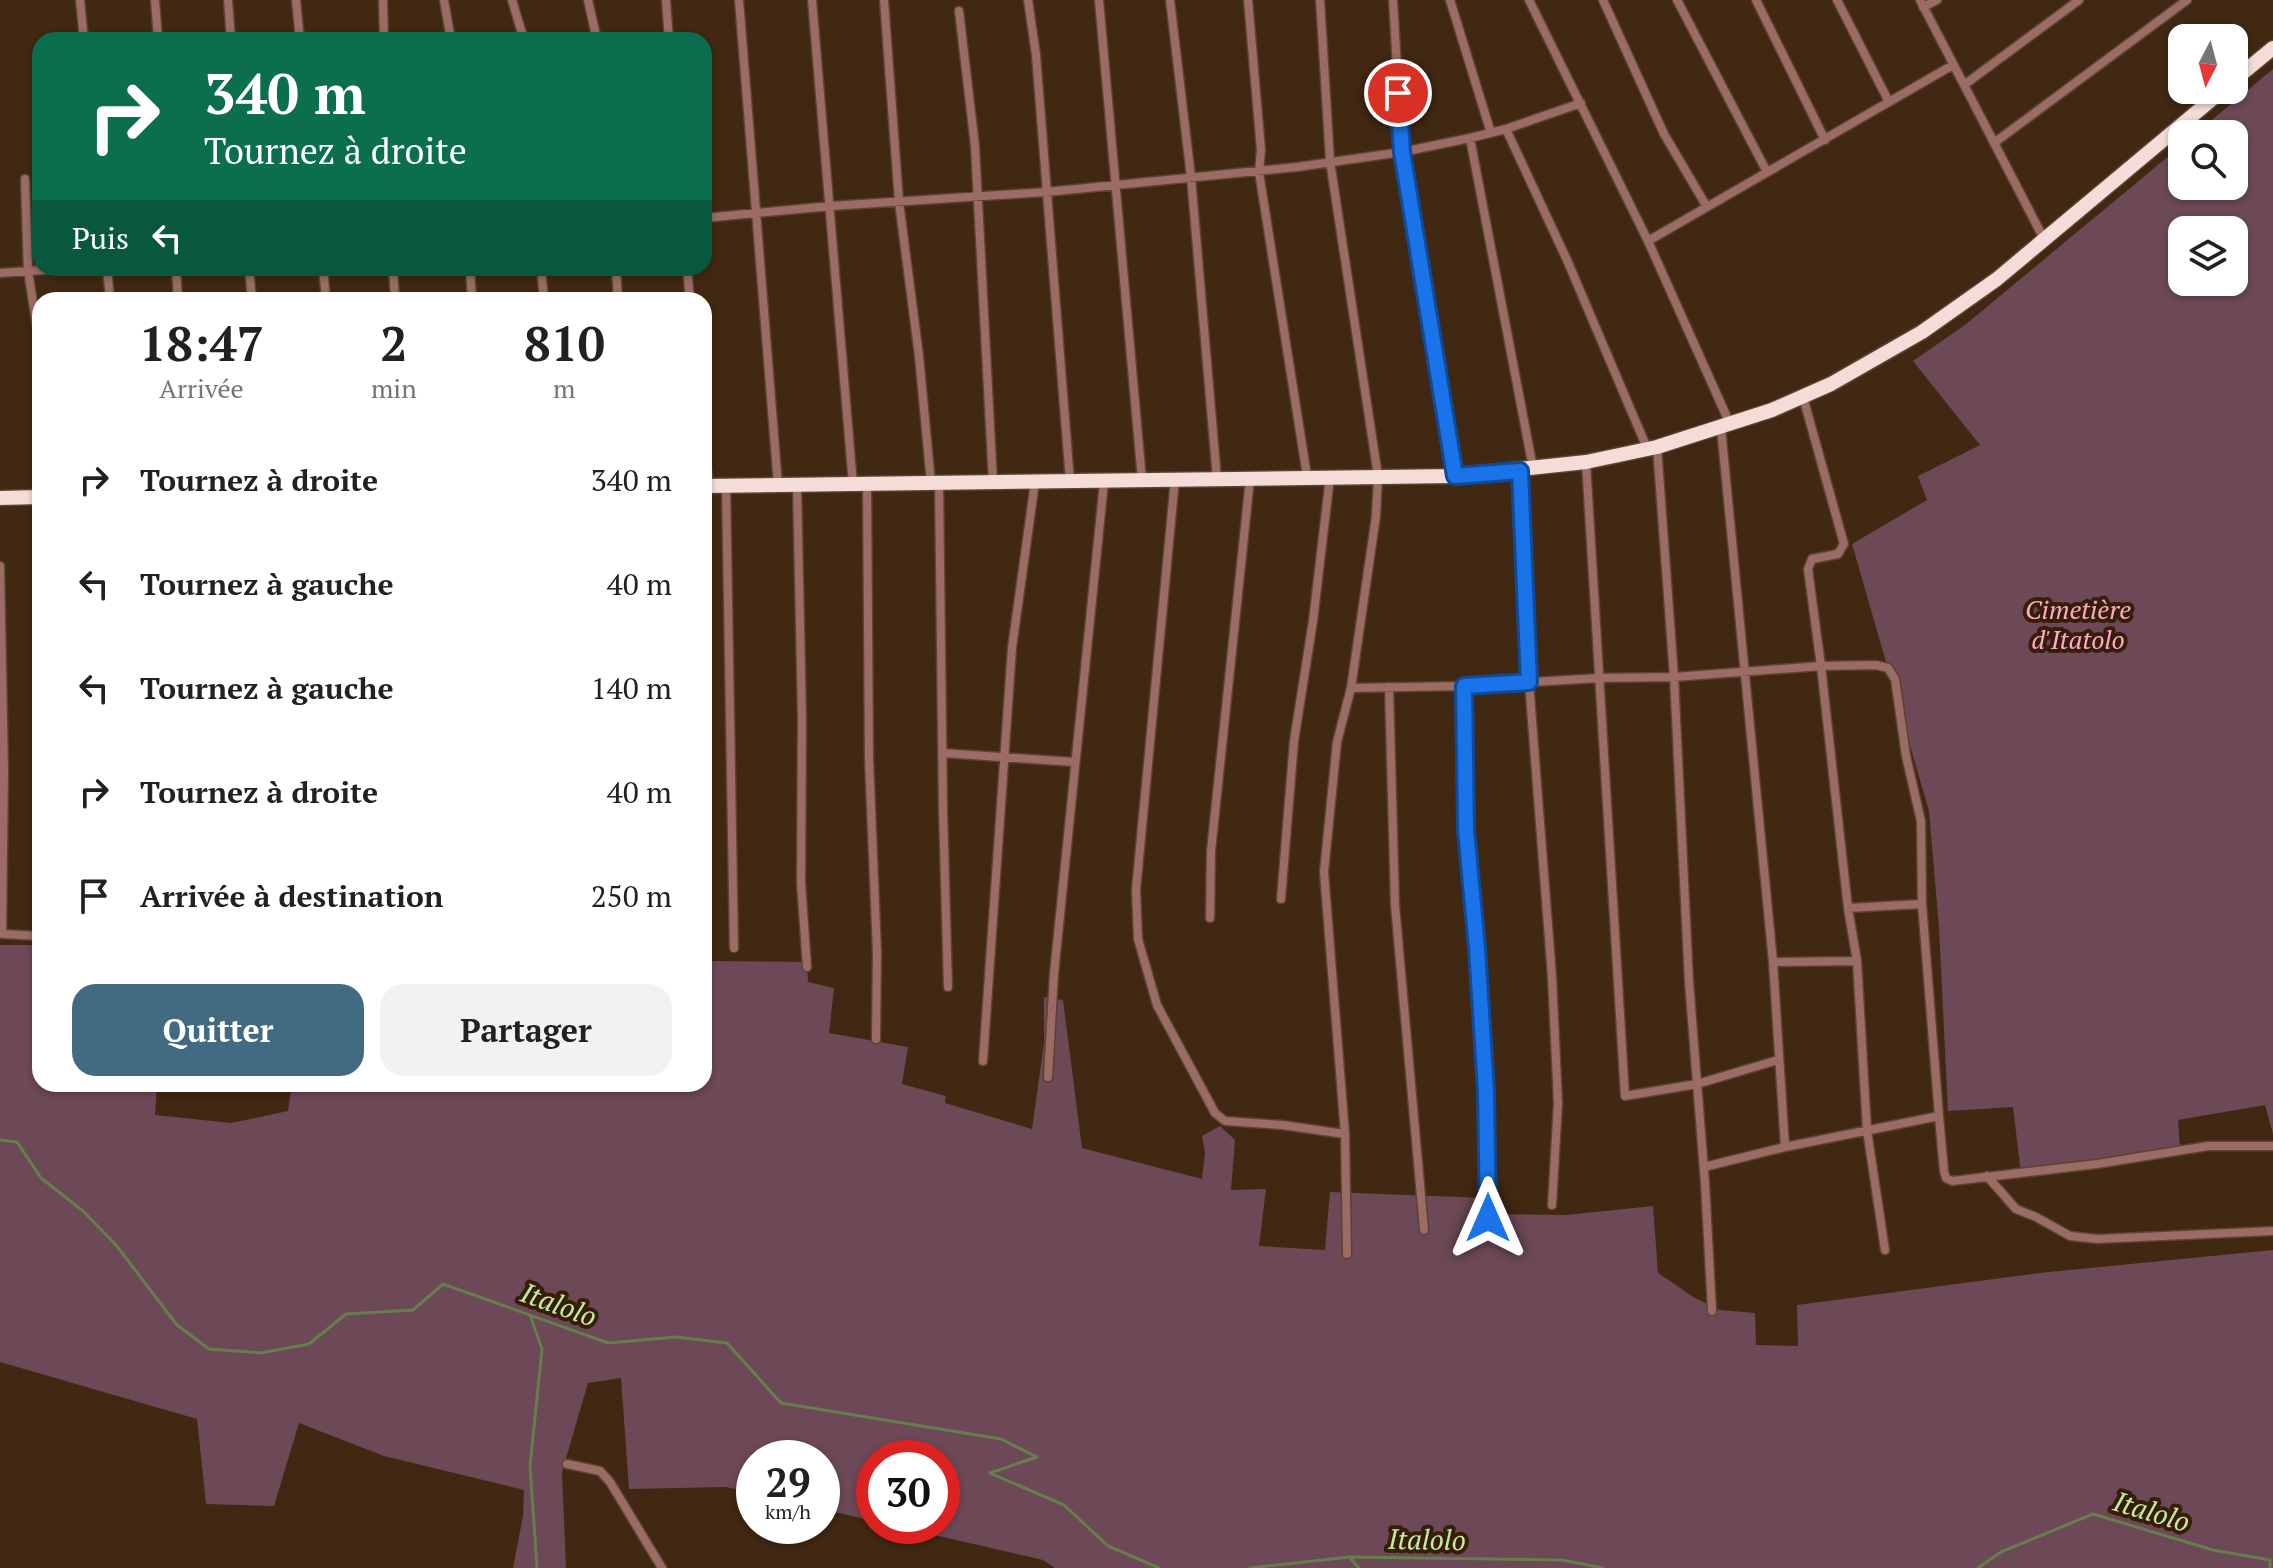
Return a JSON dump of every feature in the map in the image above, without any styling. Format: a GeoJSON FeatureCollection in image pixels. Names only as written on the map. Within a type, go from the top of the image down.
{"type":"FeatureCollection","features":[{"type":"Feature","properties":{"kind":"highway"},"geometry":{"type":"LineString","coordinates":[[2248,69],[2273,48]]}},
{"type":"Feature","properties":{"kind":"highway"},"geometry":{"type":"LineString","coordinates":[[712,486],[1455,476],[1586,462],[1652,448],[1726,426],[1803,397],[1922,332],[1972,298],[2206,104]]}},
{"type":"Feature","properties":{"kind":"highway"},"geometry":{"type":"LineString","coordinates":[[0,498],[32,497]]}},
{"type":"Feature","properties":{"kind":"street"},"geometry":{"type":"LineString","coordinates":[[80,0],[83,32]]}},
{"type":"Feature","properties":{"kind":"street"},"geometry":{"type":"LineString","coordinates":[[155,0],[157,32]]}},
{"type":"Feature","properties":{"kind":"street"},"geometry":{"type":"LineString","coordinates":[[228,0],[230,32]]}},
{"type":"Feature","properties":{"kind":"street"},"geometry":{"type":"LineString","coordinates":[[296,0],[299,32]]}},
{"type":"Feature","properties":{"kind":"street"},"geometry":{"type":"LineString","coordinates":[[383,0],[384,32]]}},
{"type":"Feature","properties":{"kind":"street"},"geometry":{"type":"LineString","coordinates":[[444,0],[450,32]]}},
{"type":"Feature","properties":{"kind":"street"},"geometry":{"type":"LineString","coordinates":[[512,0],[522,32]]}},
{"type":"Feature","properties":{"kind":"street"},"geometry":{"type":"LineString","coordinates":[[588,0],[595,32]]}},
{"type":"Feature","properties":{"kind":"street"},"geometry":{"type":"LineString","coordinates":[[666,0],[668,32]]}},
{"type":"Feature","properties":{"kind":"street"},"geometry":{"type":"LineString","coordinates":[[739,0],[778,485]]}},
{"type":"Feature","properties":{"kind":"street"},"geometry":{"type":"LineString","coordinates":[[812,0],[860,485],[877,952],[876,1039]]}},
{"type":"Feature","properties":{"kind":"street"},"geometry":{"type":"LineString","coordinates":[[884,0],[899,202],[935,483],[948,987]]}},
{"type":"Feature","properties":{"kind":"street"},"geometry":{"type":"LineString","coordinates":[[1028,0],[1036,55],[1070,482]]}},
{"type":"Feature","properties":{"kind":"street"},"geometry":{"type":"LineString","coordinates":[[1099,0],[1142,480]]}},
{"type":"Feature","properties":{"kind":"street"},"geometry":{"type":"LineString","coordinates":[[1170,0],[1191,177],[1217,479]]}},
{"type":"Feature","properties":{"kind":"street"},"geometry":{"type":"LineString","coordinates":[[1248,0],[1261,150],[1259,172],[1307,476]]}},
{"type":"Feature","properties":{"kind":"street"},"geometry":{"type":"LineString","coordinates":[[1320,0],[1330,161],[1378,476],[1376,516],[1351,688],[1337,742],[1324,872],[1345,1134],[1347,1254]]}},
{"type":"Feature","properties":{"kind":"street"},"geometry":{"type":"LineString","coordinates":[[1393,0],[1402,152],[1455,476]]}},
{"type":"Feature","properties":{"kind":"street"},"geometry":{"type":"LineString","coordinates":[[1450,0],[1491,133]]}},
{"type":"Feature","properties":{"kind":"street"},"geometry":{"type":"LineString","coordinates":[[1529,0],[1648,241],[1726,426],[1773,962],[1785,1147]]}},
{"type":"Feature","properties":{"kind":"street"},"geometry":{"type":"LineString","coordinates":[[1603,0],[1664,134],[1707,207]]}},
{"type":"Feature","properties":{"kind":"street"},"geometry":{"type":"LineString","coordinates":[[1677,0],[1767,172]]}},
{"type":"Feature","properties":{"kind":"street"},"geometry":{"type":"LineString","coordinates":[[1756,0],[1825,140]]}},
{"type":"Feature","properties":{"kind":"street"},"geometry":{"type":"LineString","coordinates":[[1837,0],[1889,102]]}},
{"type":"Feature","properties":{"kind":"street"},"geometry":{"type":"LineString","coordinates":[[1937,0],[1922,3],[2044,239]]}},
{"type":"Feature","properties":{"kind":"street"},"geometry":{"type":"LineString","coordinates":[[1964,85],[2079,0]]}},
{"type":"Feature","properties":{"kind":"street"},"geometry":{"type":"LineString","coordinates":[[1994,143],[2187,0]]}},
{"type":"Feature","properties":{"kind":"street"},"geometry":{"type":"LineString","coordinates":[[959,11],[975,146],[993,483]]}},
{"type":"Feature","properties":{"kind":"street"},"geometry":{"type":"LineString","coordinates":[[1648,241],[1953,65]]}},
{"type":"Feature","properties":{"kind":"street"},"geometry":{"type":"LineString","coordinates":[[712,217],[1046,192],[1259,172],[1402,152],[1470,138],[1581,103]]}},
{"type":"Feature","properties":{"kind":"street"},"geometry":{"type":"LineString","coordinates":[[1506,129],[1652,448],[1674,677],[1689,982],[1712,1311]]}},
{"type":"Feature","properties":{"kind":"street"},"geometry":{"type":"LineString","coordinates":[[1470,138],[1527,470],[1529,682],[1552,977],[1558,1103],[1552,1205]]}},
{"type":"Feature","properties":{"kind":"street"},"geometry":{"type":"LineString","coordinates":[[25,179],[28,271],[32,296]]}},
{"type":"Feature","properties":{"kind":"street"},"geometry":{"type":"LineString","coordinates":[[0,273],[32,271]]}},
{"type":"Feature","properties":{"kind":"street"},"geometry":{"type":"LineString","coordinates":[[1803,397],[1844,544],[1838,554],[1812,559],[1809,564],[1848,908],[1857,961],[1867,1130],[1885,1250]]}},
{"type":"Feature","properties":{"kind":"street"},"geometry":{"type":"LineString","coordinates":[[1586,462],[1625,1096],[1697,1084],[1778,1060]]}},
{"type":"Feature","properties":{"kind":"street"},"geometry":{"type":"LineString","coordinates":[[1281,899],[1294,741],[1330,476]]}},
{"type":"Feature","properties":{"kind":"street"},"geometry":{"type":"LineString","coordinates":[[1175,479],[1136,890],[1141,954],[1157,1005],[1215,1113],[1225,1121],[1345,1134]]}},
{"type":"Feature","properties":{"kind":"street"},"geometry":{"type":"LineString","coordinates":[[1210,918],[1211,851],[1250,479]]}},
{"type":"Feature","properties":{"kind":"street"},"geometry":{"type":"LineString","coordinates":[[983,1061],[1012,648],[1035,482]]}},
{"type":"Feature","properties":{"kind":"street"},"geometry":{"type":"LineString","coordinates":[[1048,1077],[1054,974],[1104,482]]}},
{"type":"Feature","properties":{"kind":"street"},"geometry":{"type":"LineString","coordinates":[[726,486],[734,948]]}},
{"type":"Feature","properties":{"kind":"street"},"geometry":{"type":"LineString","coordinates":[[797,486],[802,718],[801,883],[807,967]]}},
{"type":"Feature","properties":{"kind":"street"},"geometry":{"type":"LineString","coordinates":[[0,566],[4,771],[2,934],[32,936]]}},
{"type":"Feature","properties":{"kind":"street"},"geometry":{"type":"LineString","coordinates":[[1351,688],[1674,677],[1821,666],[1883,665],[1895,679],[1906,756],[1921,821],[1922,904],[1946,1178],[1952,1181],[2097,1164],[2208,1146],[2273,1146]]}},
{"type":"Feature","properties":{"kind":"street"},"geometry":{"type":"LineString","coordinates":[[1464,686],[1466,830],[1487,1104],[1488,1218]]}},
{"type":"Feature","properties":{"kind":"street"},"geometry":{"type":"LineString","coordinates":[[1389,687],[1395,905],[1424,1230]]}},
{"type":"Feature","properties":{"kind":"street"},"geometry":{"type":"LineString","coordinates":[[943,753],[1074,762]]}},
{"type":"Feature","properties":{"kind":"street"},"geometry":{"type":"LineString","coordinates":[[1848,908],[1922,904]]}},
{"type":"Feature","properties":{"kind":"street"},"geometry":{"type":"LineString","coordinates":[[1773,962],[1857,961]]}},
{"type":"Feature","properties":{"kind":"street"},"geometry":{"type":"LineString","coordinates":[[1704,1167],[1939,1116]]}},
{"type":"Feature","properties":{"kind":"street"},"geometry":{"type":"LineString","coordinates":[[1987,1176],[2016,1209],[2070,1236],[2097,1239],[2273,1231]]}},
{"type":"Feature","properties":{"kind":"street"},"geometry":{"type":"LineString","coordinates":[[567,1464],[600,1471],[610,1482],[662,1568]]}},
{"type":"Feature","properties":{"kind":"green space","name":"Cimetière d'Itatolo"},"geometry":{"type":"Polygon","coordinates":[[[2273,69],[2273,1134],[2265,1105],[2178,1120],[2180,1148],[2021,1174],[2013,1107],[1948,1111],[1939,928],[1929,811],[1852,544],[1927,500],[1918,476],[1980,445],[1913,361],[1965,325],[2168,157],[2168,200],[2248,200],[2248,120],[2212,120],[2231,104],[2248,104],[2248,90],[2273,69]]]}},
{"type":"Feature","properties":{"kind":"green space"},"geometry":{"type":"Polygon","coordinates":[[[0,945],[32,945],[32,1092],[156,1092],[155,1115],[231,1123],[288,1111],[291,1092],[712,1092],[712,961],[807,962],[808,982],[834,988],[829,1033],[908,1047],[902,1084],[946,1096],[945,1103],[1032,1129],[1044,1043],[1044,997],[1063,1000],[1082,1148],[1202,1179],[1205,1152],[1202,1136],[1220,1126],[1235,1140],[1231,1190],[1266,1189],[1259,1246],[1325,1250],[1330,1192],[1484,1198],[1487,1214],[1566,1215],[1653,1206],[1658,1273],[1695,1298],[1720,1310],[1755,1313],[1756,1345],[1798,1346],[1797,1305],[2039,1273],[2273,1250],[2273,1568],[1055,1568],[1043,1560],[960,1541],[960,1440],[856,1440],[856,1517],[840,1513],[840,1440],[736,1440],[736,1489],[629,1489],[621,1378],[588,1383],[562,1472],[566,1568],[513,1568],[523,1516],[524,1490],[384,1456],[299,1423],[274,1506],[206,1504],[197,1419],[0,1362],[0,945]]]}},
{"type":"Feature","properties":{"kind":"waterway","name":"Italolo"},"geometry":{"type":"LineString","coordinates":[[0,1140],[17,1142],[41,1178],[83,1211],[116,1245],[177,1325],[209,1349],[261,1353],[309,1344],[346,1314],[413,1310],[443,1284],[608,1343],[676,1337],[727,1343],[781,1403],[1001,1439],[1037,1457],[990,1473],[1064,1505],[1108,1546],[1159,1568]]}},
{"type":"Feature","properties":{"kind":"waterway"},"geometry":{"type":"LineString","coordinates":[[530,1315],[542,1349],[530,1466],[537,1568]]}},
{"type":"Feature","properties":{"kind":"waterway","name":"Italolo"},"geometry":{"type":"LineString","coordinates":[[1978,1568],[2001,1552],[2093,1514],[2213,1550],[2270,1560],[2270,1568]]}},
{"type":"Feature","properties":{"kind":"waterway","name":"Italolo"},"geometry":{"type":"LineString","coordinates":[[1250,1568],[1350,1557],[1562,1560],[1603,1568]]}},
{"type":"Feature","properties":{"kind":"waterway"},"geometry":{"type":"LineString","coordinates":[[1351,1559],[1359,1568]]}},
{"type":"Feature","properties":{"kind":"route"},"geometry":{"type":"LineString","coordinates":[[1398,93],[1402,152],[1455,476],[1520,471],[1529,682],[1464,686],[1466,830],[1488,1119],[1488,1218]]}}]}
